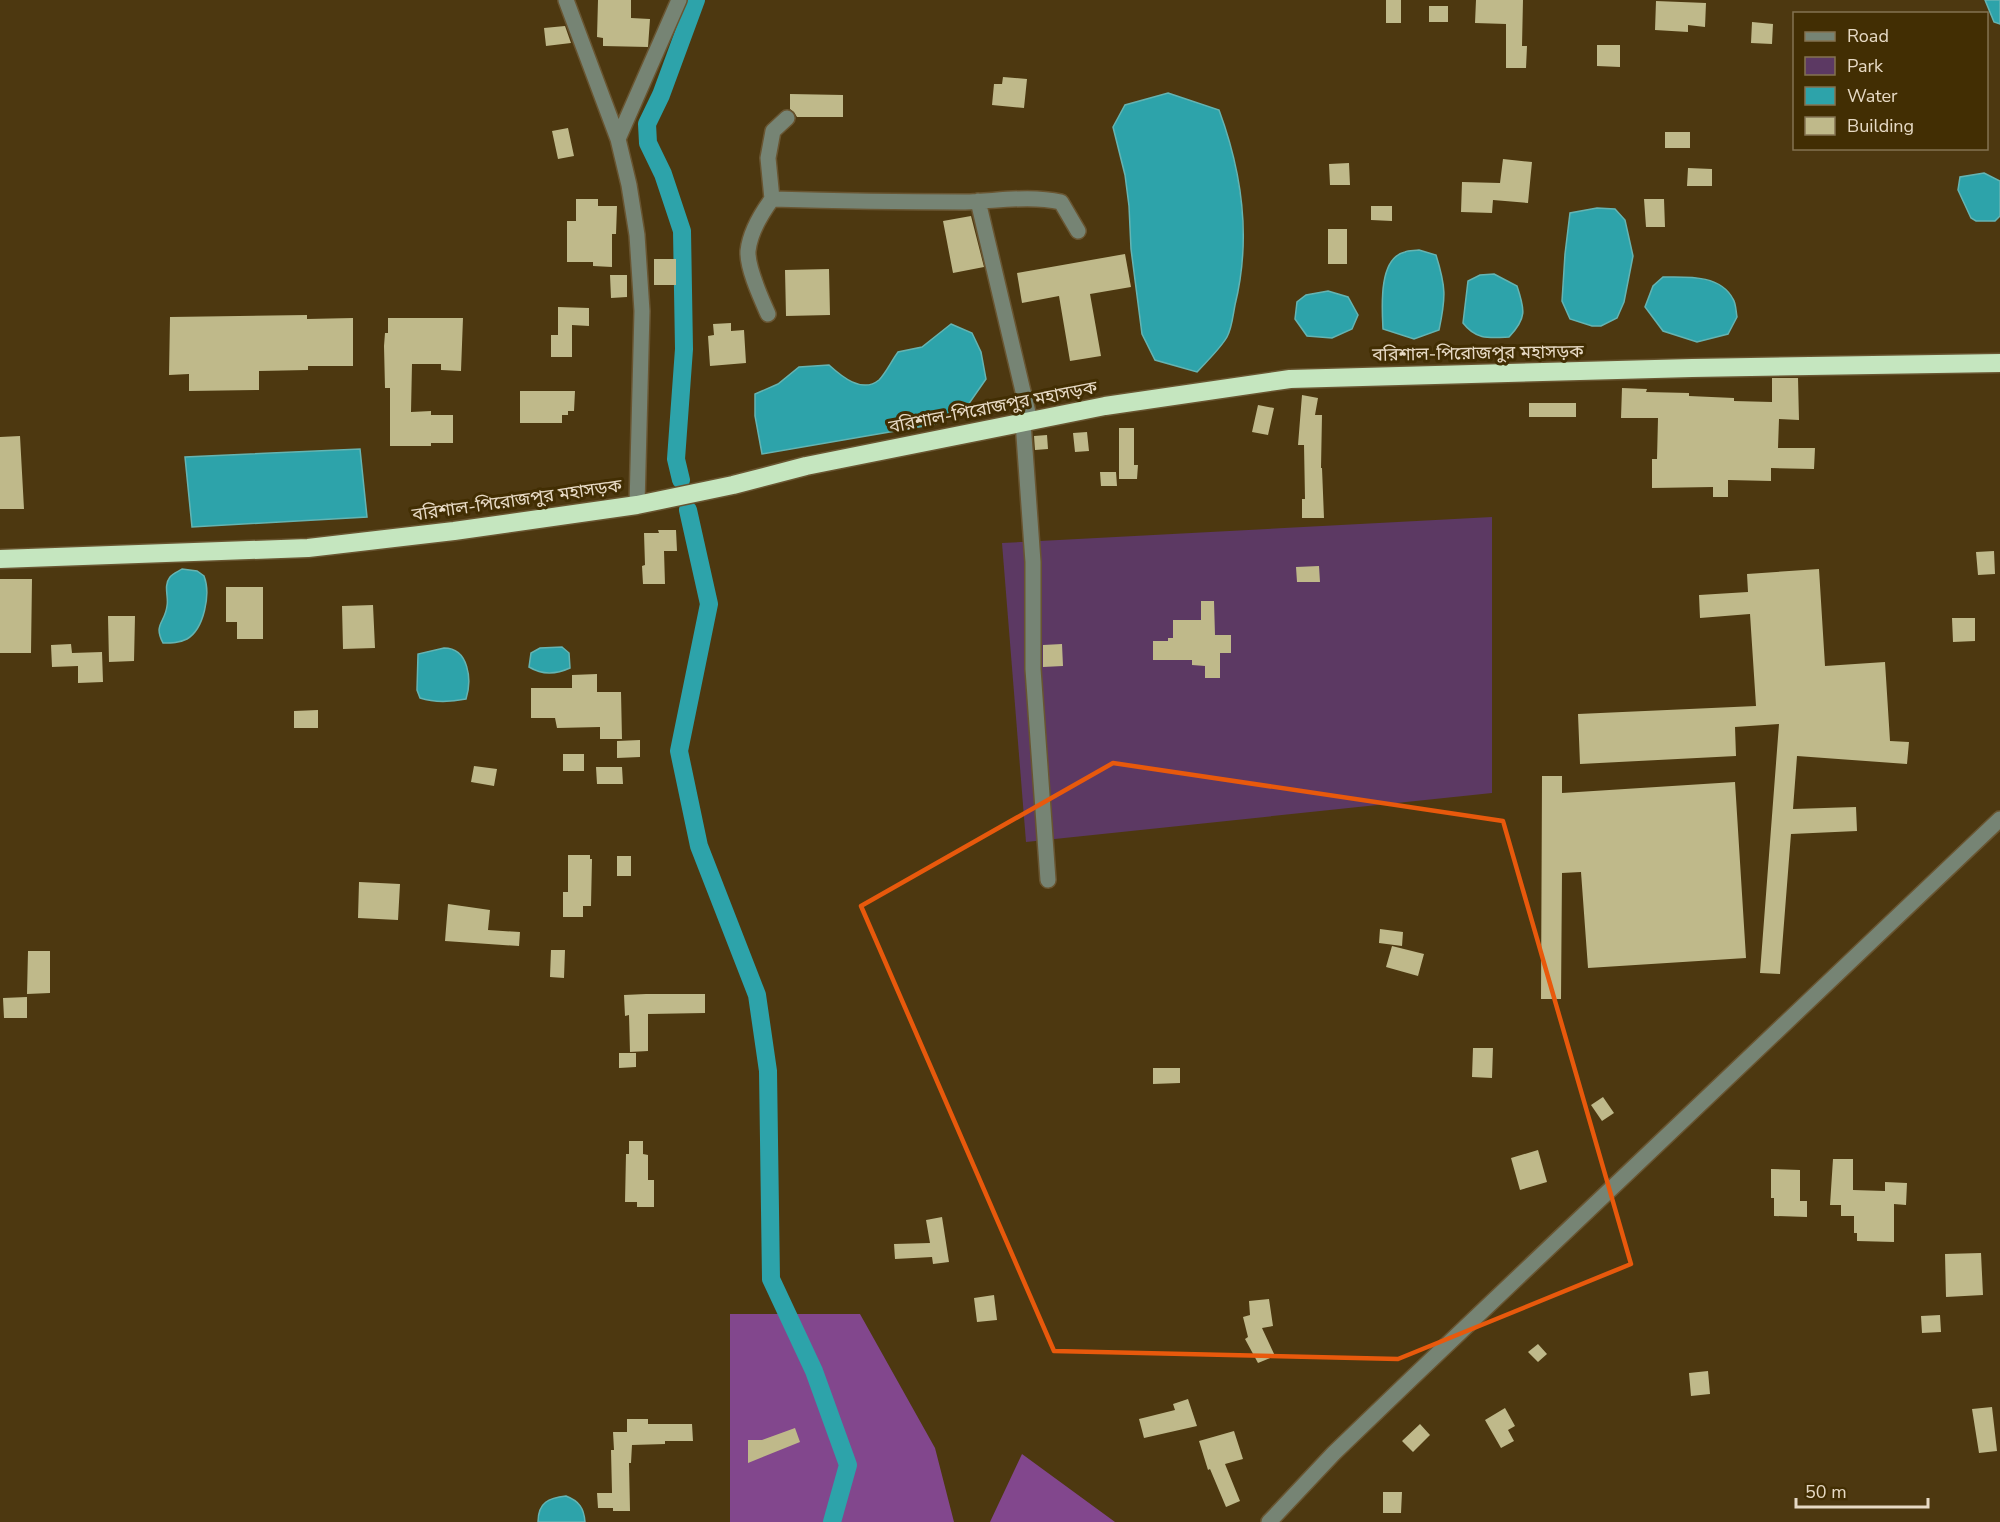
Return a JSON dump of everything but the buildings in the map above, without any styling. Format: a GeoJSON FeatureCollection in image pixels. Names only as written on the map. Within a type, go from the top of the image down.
{"type":"FeatureCollection","features":[{"type":"Feature","properties":{"kind":"highway","name":"বরিশাল-পিরোজপুর মহাসড়ক"},"geometry":{"type":"LineString","coordinates":[[0,559],[308,548],[454,531],[637,505],[733,485],[806,466],[1105,406],[1290,379],[1692,368],[2000,363]]}},
{"type":"Feature","properties":{"kind":"street"},"geometry":{"type":"LineString","coordinates":[[566,0],[618,139],[629,185],[637,235],[642,310],[637,505]]}},
{"type":"Feature","properties":{"kind":"street"},"geometry":{"type":"LineString","coordinates":[[618,139],[680,0]]}},
{"type":"Feature","properties":{"kind":"street"},"geometry":{"type":"LineString","coordinates":[[768,314],[754,282],[748,251],[759,216],[772,199],[768,158],[773,131],[787,118]]}},
{"type":"Feature","properties":{"kind":"street"},"geometry":{"type":"LineString","coordinates":[[772,199],[871,202],[1042,198],[1061,202],[1078,231]]}},
{"type":"Feature","properties":{"kind":"street"},"geometry":{"type":"LineString","coordinates":[[978,201],[1027,422],[1033,562],[1033,669],[1048,880]]}},
{"type":"Feature","properties":{"kind":"street"},"geometry":{"type":"LineString","coordinates":[[1269,1522],[1334,1453],[1429,1361],[2000,819]]}},
{"type":"Feature","properties":{"kind":"highlighted area"},"geometry":{"type":"Polygon","coordinates":[[[1113,763],[1503,821],[1631,1264],[1398,1359],[1054,1351],[861,906],[1113,763]]]}},
{"type":"Feature","properties":{"kind":"green space"},"geometry":{"type":"Polygon","coordinates":[[[1492,517],[1492,793],[1026,842],[1002,543],[1492,517]]]}},
{"type":"Feature","properties":{"kind":"shaded area"},"geometry":{"type":"Polygon","coordinates":[[[730,1314],[860,1314],[935,1448],[954,1522],[730,1522],[730,1314]]]}},
{"type":"Feature","properties":{"kind":"shaded area"},"geometry":{"type":"Polygon","coordinates":[[[1022,1454],[1115,1522],[990,1522],[1022,1454]]]}},
{"type":"Feature","properties":{"kind":"water"},"geometry":{"type":"Polygon","coordinates":[[[1985,0],[2000,0],[2000,24],[1994,22],[1985,0]]]}},
{"type":"Feature","properties":{"kind":"water"},"geometry":{"type":"Polygon","coordinates":[[[1168,93],[1219,110],[1233,157],[1242,206],[1240,281],[1231,326],[1224,341],[1197,372],[1155,360],[1142,334],[1131,249],[1125,175],[1113,127],[1125,105],[1168,93]]]}},
{"type":"Feature","properties":{"kind":"water"},"geometry":{"type":"Polygon","coordinates":[[[1984,173],[2000,181],[2000,216],[1995,221],[1976,221],[1971,218],[1958,190],[1960,177],[1984,173]]]}},
{"type":"Feature","properties":{"kind":"water"},"geometry":{"type":"Polygon","coordinates":[[[1597,208],[1615,209],[1625,220],[1633,256],[1624,302],[1617,318],[1601,326],[1592,326],[1570,319],[1562,301],[1570,213],[1597,208]]]}},
{"type":"Feature","properties":{"kind":"water"},"geometry":{"type":"Polygon","coordinates":[[[1419,250],[1436,255],[1442,276],[1444,300],[1439,330],[1414,339],[1383,329],[1382,297],[1386,273],[1396,256],[1408,251],[1419,250]]]}},
{"type":"Feature","properties":{"kind":"water"},"geometry":{"type":"Polygon","coordinates":[[[1494,274],[1517,286],[1522,301],[1522,319],[1509,337],[1478,335],[1463,323],[1468,281],[1480,275],[1494,274]]]}},
{"type":"Feature","properties":{"kind":"water"},"geometry":{"type":"Polygon","coordinates":[[[1663,277],[1702,279],[1720,285],[1727,291],[1734,301],[1737,317],[1728,334],[1697,342],[1663,331],[1645,307],[1653,286],[1663,277]]]}},
{"type":"Feature","properties":{"kind":"water"},"geometry":{"type":"Polygon","coordinates":[[[1328,291],[1348,297],[1358,315],[1352,329],[1332,338],[1307,336],[1295,319],[1297,302],[1306,295],[1328,291]]]}},
{"type":"Feature","properties":{"kind":"water"},"geometry":{"type":"Polygon","coordinates":[[[951,324],[972,333],[981,352],[986,379],[968,405],[936,424],[762,454],[755,416],[755,394],[778,384],[799,367],[829,365],[852,382],[872,384],[882,377],[898,352],[922,347],[951,324]]]}},
{"type":"Feature","properties":{"kind":"water"},"geometry":{"type":"Polygon","coordinates":[[[360,449],[367,517],[192,527],[185,457],[360,449]]]}},
{"type":"Feature","properties":{"kind":"water"},"geometry":{"type":"Polygon","coordinates":[[[182,569],[197,571],[204,576],[207,592],[202,619],[187,639],[163,643],[159,627],[166,612],[168,580],[182,569]]]}},
{"type":"Feature","properties":{"kind":"water"},"geometry":{"type":"Polygon","coordinates":[[[562,647],[569,653],[570,668],[550,673],[529,667],[531,653],[540,648],[562,647]]]}},
{"type":"Feature","properties":{"kind":"water"},"geometry":{"type":"Polygon","coordinates":[[[444,648],[452,649],[464,659],[469,683],[466,699],[443,702],[420,698],[417,690],[418,654],[444,648]]]}},
{"type":"Feature","properties":{"kind":"water"},"geometry":{"type":"Polygon","coordinates":[[[566,1496],[580,1506],[585,1522],[538,1522],[540,1510],[546,1502],[566,1496]]]}},
{"type":"Feature","properties":{"kind":"waterway"},"geometry":{"type":"LineString","coordinates":[[681,480],[676,459],[684,349],[682,231],[663,174],[648,143],[647,124],[661,95],[696,0]]}},
{"type":"Feature","properties":{"kind":"waterway"},"geometry":{"type":"LineString","coordinates":[[688,510],[709,604],[679,751],[699,846],[757,995],[768,1071],[771,1279],[814,1371],[848,1465],[832,1522]]}}]}
